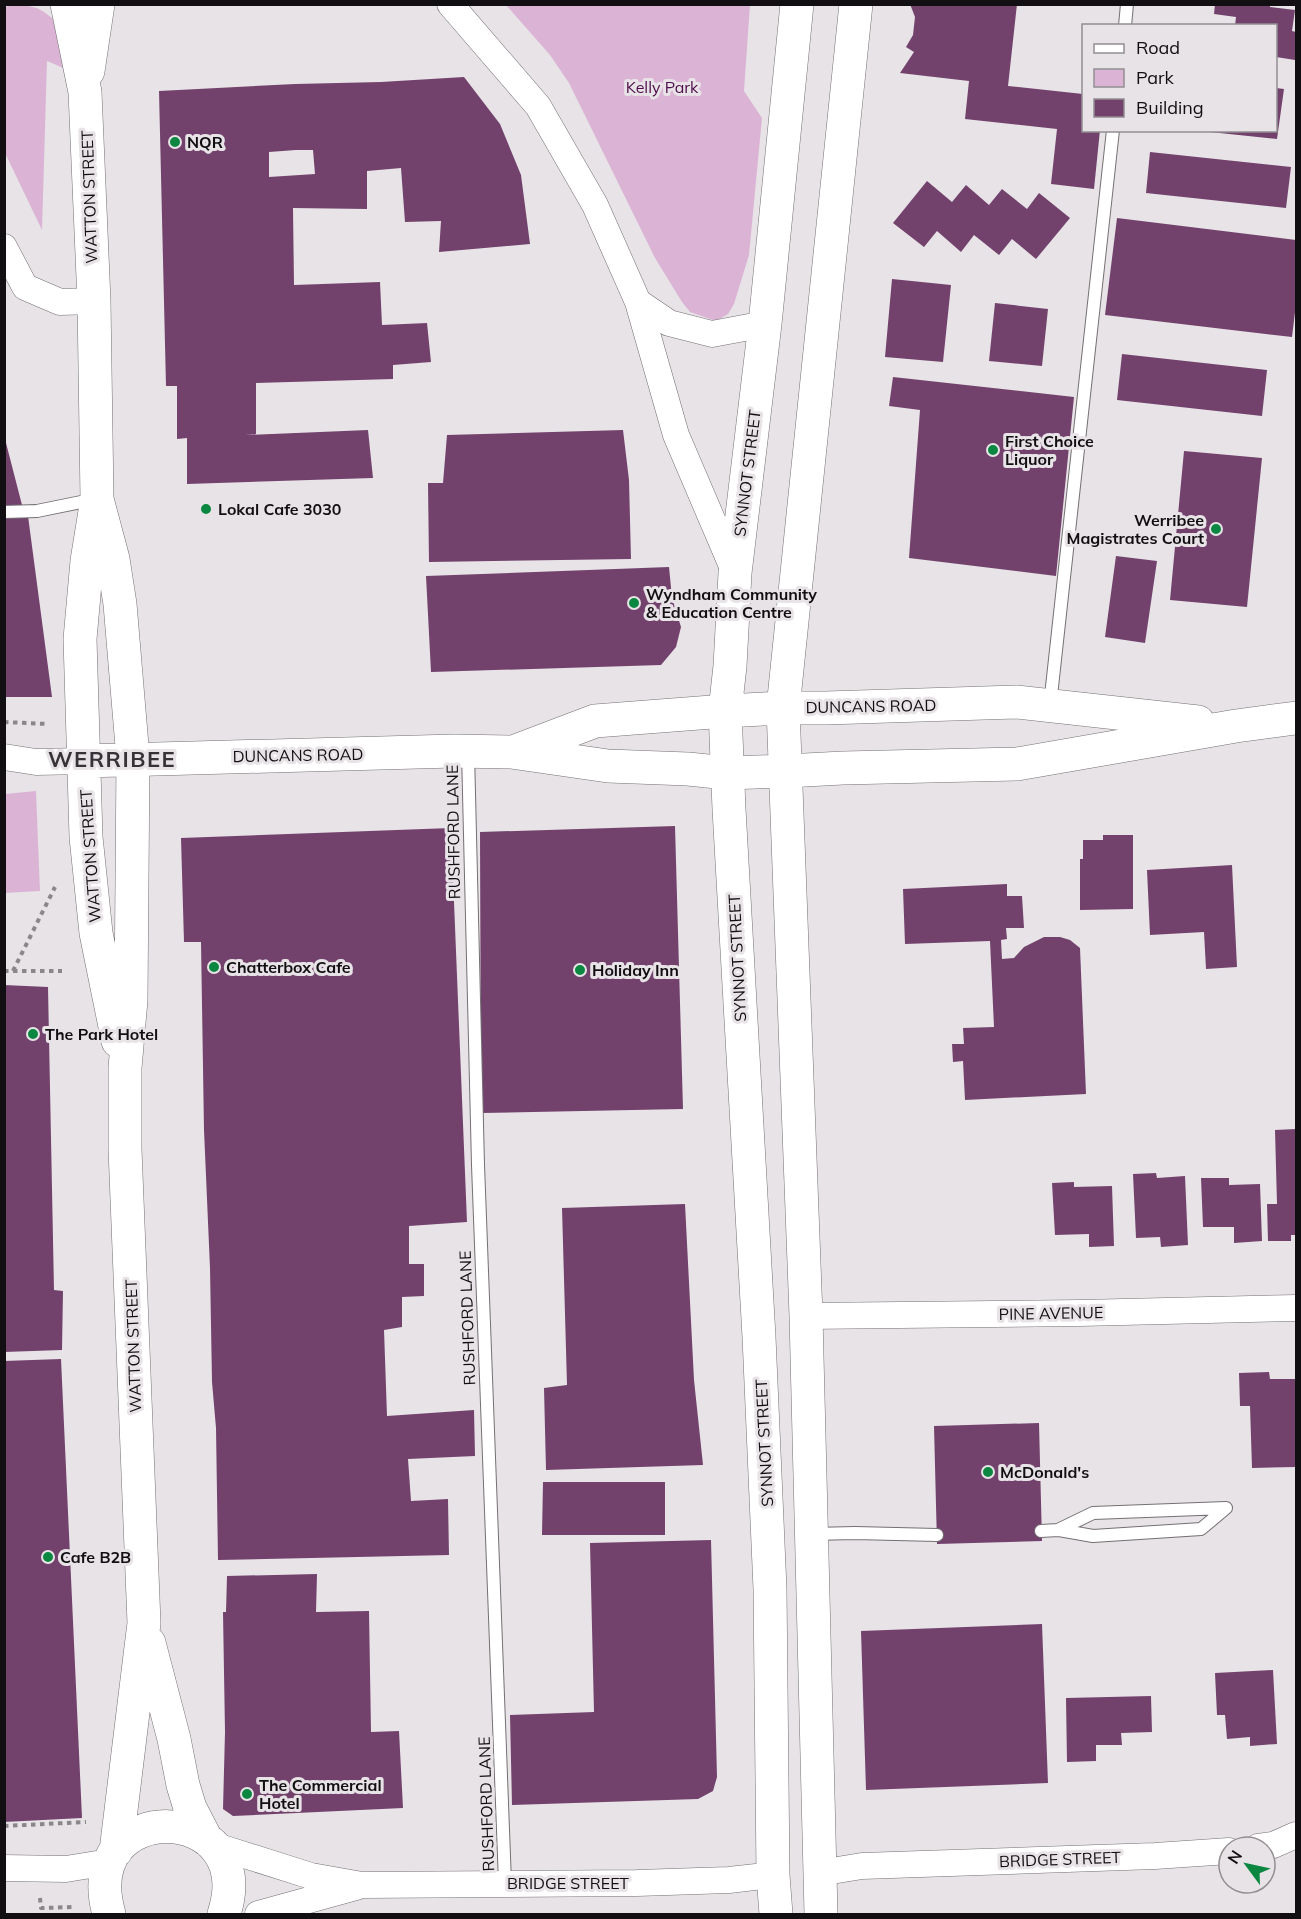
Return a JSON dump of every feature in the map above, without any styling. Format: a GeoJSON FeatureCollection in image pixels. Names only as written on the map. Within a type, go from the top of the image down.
{"type":"FeatureCollection","features":[{"type":"Feature","properties":{"kind":"main road","name":"WATTON STREET"},"geometry":{"type":"LineString","coordinates":[[67,4],[85,92],[94,301],[97,499],[87,561],[80,639],[86,837],[96,933],[125,1068]]}},
{"type":"Feature","properties":{"kind":"main road","name":"WATTON STREET"},"geometry":{"type":"LineString","coordinates":[[85,92],[98,4]]}},
{"type":"Feature","properties":{"kind":"main road","name":"SYNNOT STREET"},"geometry":{"type":"LineString","coordinates":[[776,1914],[773,1875],[770,1589],[759,1337],[725,711],[735,573],[765,324],[797,4]]}},
{"type":"Feature","properties":{"kind":"main road"},"geometry":{"type":"LineString","coordinates":[[820,1914],[806,1316],[783,708],[856,4]]}},
{"type":"Feature","properties":{"kind":"main road","name":"WATTON STREET"},"geometry":{"type":"LineString","coordinates":[[97,499],[112,559],[120,604],[133,758],[131,1000],[125,1068],[126,1168],[144,1623],[113,1857],[104,1879],[104,1897],[109,1914]]}},
{"type":"Feature","properties":{"kind":"main road","name":"DUNCANS ROAD"},"geometry":{"type":"LineString","coordinates":[[511,752],[595,721],[783,708],[1016,702],[1236,726]]}},
{"type":"Feature","properties":{"kind":"main road","name":"DUNCANS ROAD"},"geometry":{"type":"LineString","coordinates":[[84,761],[468,751],[511,752],[608,766],[727,773],[1017,764],[1236,726],[1296,711]]}},
{"type":"Feature","properties":{"kind":"main road"},"geometry":{"type":"LineString","coordinates":[[744,1081],[797,1077]]}},
{"type":"Feature","properties":{"kind":"main road"},"geometry":{"type":"LineString","coordinates":[[759,1337],[781,1324],[806,1316]]}},
{"type":"Feature","properties":{"kind":"main road","name":"WATTON STREET"},"geometry":{"type":"LineString","coordinates":[[144,1623],[190,1808],[209,1842],[224,1861],[229,1878],[229,1898],[224,1914]]}},
{"type":"Feature","properties":{"kind":"main road"},"geometry":{"type":"LineString","coordinates":[[113,1857],[130,1837],[148,1828],[168,1825],[188,1829],[209,1842]]}},
{"type":"Feature","properties":{"kind":"main road"},"geometry":{"type":"LineString","coordinates":[[773,1875],[819,1873]]}},
{"type":"Feature","properties":{"kind":"street"},"geometry":{"type":"LineString","coordinates":[[450,4],[538,106],[595,205],[638,302],[676,435],[735,573]]}},
{"type":"Feature","properties":{"kind":"street"},"geometry":{"type":"LineString","coordinates":[[4,248],[25,287],[60,302],[94,301]]}},
{"type":"Feature","properties":{"kind":"street"},"geometry":{"type":"LineString","coordinates":[[638,302],[669,323],[712,334],[765,324]]}},
{"type":"Feature","properties":{"kind":"street"},"geometry":{"type":"LineString","coordinates":[[7,759],[36,762],[84,761]]}},
{"type":"Feature","properties":{"kind":"street","name":"PINE AVENUE"},"geometry":{"type":"LineString","coordinates":[[806,1316],[1296,1308]]}},
{"type":"Feature","properties":{"kind":"street"},"geometry":{"type":"LineString","coordinates":[[1277,1843],[1296,1835]]}},
{"type":"Feature","properties":{"kind":"street","name":"BRIDGE STREET"},"geometry":{"type":"LineString","coordinates":[[209,1842],[311,1876],[362,1885],[694,1881],[773,1875]]}},
{"type":"Feature","properties":{"kind":"street","name":"BRIDGE STREET"},"geometry":{"type":"LineString","coordinates":[[819,1873],[862,1866],[1217,1852]]}},
{"type":"Feature","properties":{"kind":"street"},"geometry":{"type":"LineString","coordinates":[[4,1868],[66,1869],[113,1857]]}},
{"type":"Feature","properties":{"kind":"street","name":"BRIDGE STREET"},"geometry":{"type":"LineString","coordinates":[[258,1914],[362,1885]]}},
{"type":"Feature","properties":{"kind":"lane"},"geometry":{"type":"LineString","coordinates":[[1125,24],[1127,4]]}},
{"type":"Feature","properties":{"kind":"lane"},"geometry":{"type":"LineString","coordinates":[[1050,706],[1113,132]]}},
{"type":"Feature","properties":{"kind":"lane"},"geometry":{"type":"LineString","coordinates":[[4,512],[38,511],[97,499]]}},
{"type":"Feature","properties":{"kind":"lane","name":"RUSHFORD LANE"},"geometry":{"type":"LineString","coordinates":[[468,751],[478,1165],[505,1883]]}},
{"type":"Feature","properties":{"kind":"lane"},"geometry":{"type":"LineString","coordinates":[[1041,1531],[1058,1530],[1094,1536],[1201,1529],[1226,1508],[1093,1513],[1058,1530]]}},
{"type":"Feature","properties":{"kind":"lane"},"geometry":{"type":"LineString","coordinates":[[811,1534],[937,1535]]}},
{"type":"Feature","properties":{"kind":"path"},"geometry":{"type":"LineString","coordinates":[[4,722],[48,724]]}},
{"type":"Feature","properties":{"kind":"path"},"geometry":{"type":"LineString","coordinates":[[13,971],[55,887]]}},
{"type":"Feature","properties":{"kind":"path"},"geometry":{"type":"LineString","coordinates":[[4,971],[62,971]]}},
{"type":"Feature","properties":{"kind":"path"},"geometry":{"type":"LineString","coordinates":[[4,1826],[96,1821]]}},
{"type":"Feature","properties":{"kind":"path"},"geometry":{"type":"LineString","coordinates":[[40,1898],[41,1908],[75,1908]]}},
{"type":"Feature","properties":{"kind":"green space","name":"Kelly Park"},"geometry":{"type":"Polygon","coordinates":[[[506,5],[750,5],[744,91],[762,118],[749,255],[734,304],[728,314],[716,321],[690,312],[682,302],[655,258],[569,83],[550,55],[506,5]]]}},
{"type":"Feature","properties":{"kind":"green space"},"geometry":{"type":"Polygon","coordinates":[[[30,6],[41,10],[63,28],[68,70],[47,61],[42,230],[5,153],[5,7],[30,6]]]}},
{"type":"Feature","properties":{"kind":"green space"},"geometry":{"type":"Polygon","coordinates":[[[36,791],[40,891],[5,893],[5,794],[36,791]]]}},
{"type":"Feature","properties":{"kind":"building"},"geometry":{"type":"Polygon","coordinates":[[[910,4],[1017,4],[1008,86],[1082,94],[1082,132],[1100,132],[1094,189],[1051,184],[1057,129],[965,119],[969,81],[900,73],[914,52],[906,47],[913,35],[915,17],[910,4]]]}},
{"type":"Feature","properties":{"kind":"building"},"geometry":{"type":"Polygon","coordinates":[[[1215,4],[1270,4],[1270,7],[1295,10],[1292,31],[1296,32],[1295,60],[1277,57],[1277,24],[1235,24],[1236,17],[1214,14],[1215,4]]]}},
{"type":"Feature","properties":{"kind":"building"},"geometry":{"type":"Polygon","coordinates":[[[464,77],[500,124],[521,175],[530,244],[439,252],[441,221],[405,222],[401,168],[367,171],[367,209],[293,208],[294,285],[380,282],[382,325],[427,323],[431,362],[393,365],[393,379],[256,383],[256,434],[245,435],[368,430],[373,478],[187,484],[187,438],[177,439],[177,386],[166,386],[159,91],[464,77]],[[313,150],[269,152],[269,177],[315,174],[313,150]]]}},
{"type":"Feature","properties":{"kind":"building"},"geometry":{"type":"Polygon","coordinates":[[[1277,88],[1284,89],[1277,139],[1210,132],[1277,132],[1277,88]]]}},
{"type":"Feature","properties":{"kind":"building"},"geometry":{"type":"Polygon","coordinates":[[[1150,152],[1291,167],[1286,208],[1146,193],[1150,152]]]}},
{"type":"Feature","properties":{"kind":"building"},"geometry":{"type":"Polygon","coordinates":[[[927,181],[952,202],[966,185],[989,205],[1002,189],[1027,209],[1039,193],[1070,218],[1036,259],[1012,239],[999,255],[974,235],[961,252],[937,231],[924,247],[893,223],[927,181]]]}},
{"type":"Feature","properties":{"kind":"building"},"geometry":{"type":"Polygon","coordinates":[[[1117,218],[1296,240],[1296,304],[1292,337],[1105,315],[1117,218]]]}},
{"type":"Feature","properties":{"kind":"building"},"geometry":{"type":"Polygon","coordinates":[[[892,279],[951,285],[943,362],[885,357],[892,279]]]}},
{"type":"Feature","properties":{"kind":"building"},"geometry":{"type":"Polygon","coordinates":[[[995,303],[1048,309],[1042,366],[989,361],[995,303]]]}},
{"type":"Feature","properties":{"kind":"building"},"geometry":{"type":"Polygon","coordinates":[[[1122,354],[1267,370],[1262,416],[1117,400],[1122,354]]]}},
{"type":"Feature","properties":{"kind":"building","name":"First Choice Liquor"},"geometry":{"type":"Polygon","coordinates":[[[893,377],[1074,397],[1056,576],[909,558],[920,410],[889,406],[893,377]]]}},
{"type":"Feature","properties":{"kind":"building"},"geometry":{"type":"Polygon","coordinates":[[[623,430],[629,480],[631,559],[429,562],[428,483],[443,483],[447,435],[623,430]]]}},
{"type":"Feature","properties":{"kind":"building"},"geometry":{"type":"Polygon","coordinates":[[[5,439],[22,505],[4,506],[5,439]]]}},
{"type":"Feature","properties":{"kind":"building","name":"Werribee Magistrates Court"},"geometry":{"type":"Polygon","coordinates":[[[1184,451],[1262,458],[1247,607],[1170,600],[1184,451]]]}},
{"type":"Feature","properties":{"kind":"building"},"geometry":{"type":"Polygon","coordinates":[[[28,516],[52,697],[4,697],[4,518],[28,516]]]}},
{"type":"Feature","properties":{"kind":"building"},"geometry":{"type":"Polygon","coordinates":[[[1116,556],[1157,561],[1145,643],[1105,637],[1116,556]]]}},
{"type":"Feature","properties":{"kind":"building"},"geometry":{"type":"Polygon","coordinates":[[[669,567],[672,598],[681,627],[676,647],[661,665],[431,672],[426,576],[669,567]]]}},
{"type":"Feature","properties":{"kind":"building","name":"Holiday Inn"},"geometry":{"type":"Polygon","coordinates":[[[675,826],[683,1109],[481,1113],[480,832],[675,826]]]}},
{"type":"Feature","properties":{"kind":"building"},"geometry":{"type":"Polygon","coordinates":[[[451,828],[467,1222],[409,1226],[409,1264],[424,1264],[424,1296],[402,1297],[402,1327],[384,1330],[387,1416],[474,1410],[475,1456],[408,1459],[411,1501],[448,1499],[449,1555],[218,1560],[216,1428],[212,1382],[204,1130],[201,942],[184,942],[181,838],[451,828]]]}},
{"type":"Feature","properties":{"kind":"building"},"geometry":{"type":"Polygon","coordinates":[[[1103,835],[1133,835],[1133,909],[1080,910],[1080,859],[1083,859],[1083,840],[1103,840],[1103,835]]]}},
{"type":"Feature","properties":{"kind":"building"},"geometry":{"type":"Polygon","coordinates":[[[1232,865],[1237,967],[1206,969],[1204,932],[1150,935],[1147,870],[1232,865]]]}},
{"type":"Feature","properties":{"kind":"building"},"geometry":{"type":"Polygon","coordinates":[[[1007,884],[1007,896],[1022,896],[1024,928],[1006,928],[1007,939],[1001,940],[1002,959],[1014,958],[1024,947],[1044,937],[1060,937],[1070,940],[1080,948],[1086,1094],[965,1100],[963,1061],[953,1062],[952,1044],[964,1044],[963,1028],[994,1027],[990,941],[905,944],[903,889],[1007,884]]]}},
{"type":"Feature","properties":{"kind":"building"},"geometry":{"type":"Polygon","coordinates":[[[4,985],[48,987],[54,1290],[63,1291],[62,1350],[4,1352],[4,985]]]}},
{"type":"Feature","properties":{"kind":"building"},"geometry":{"type":"Polygon","coordinates":[[[1296,1129],[1296,1235],[1291,1235],[1291,1241],[1268,1241],[1267,1204],[1277,1204],[1275,1130],[1296,1129]]]}},
{"type":"Feature","properties":{"kind":"building"},"geometry":{"type":"Polygon","coordinates":[[[1156,1173],[1157,1178],[1185,1176],[1188,1245],[1161,1247],[1160,1237],[1136,1238],[1133,1174],[1156,1173]]]}},
{"type":"Feature","properties":{"kind":"building"},"geometry":{"type":"Polygon","coordinates":[[[1201,1178],[1229,1178],[1229,1185],[1260,1184],[1262,1241],[1234,1243],[1234,1227],[1203,1227],[1201,1178]]]}},
{"type":"Feature","properties":{"kind":"building"},"geometry":{"type":"Polygon","coordinates":[[[1074,1182],[1074,1187],[1112,1186],[1114,1246],[1089,1247],[1089,1234],[1055,1235],[1052,1183],[1074,1182]]]}},
{"type":"Feature","properties":{"kind":"building"},"geometry":{"type":"Polygon","coordinates":[[[685,1204],[694,1380],[703,1465],[546,1470],[544,1388],[567,1385],[562,1208],[685,1204]]]}},
{"type":"Feature","properties":{"kind":"building"},"geometry":{"type":"Polygon","coordinates":[[[61,1359],[82,1818],[4,1822],[4,1361],[61,1359]]]}},
{"type":"Feature","properties":{"kind":"building"},"geometry":{"type":"Polygon","coordinates":[[[1269,1372],[1270,1379],[1296,1379],[1296,1467],[1252,1468],[1250,1406],[1240,1406],[1239,1373],[1269,1372]]]}},
{"type":"Feature","properties":{"kind":"building","name":"McDonald's"},"geometry":{"type":"Polygon","coordinates":[[[1039,1423],[1042,1541],[937,1544],[934,1426],[1039,1423]]]}},
{"type":"Feature","properties":{"kind":"building"},"geometry":{"type":"Polygon","coordinates":[[[543,1482],[665,1482],[665,1535],[542,1535],[543,1482]]]}},
{"type":"Feature","properties":{"kind":"building"},"geometry":{"type":"Polygon","coordinates":[[[711,1540],[717,1777],[713,1791],[698,1799],[512,1805],[510,1715],[594,1712],[590,1543],[711,1540]]]}},
{"type":"Feature","properties":{"kind":"building"},"geometry":{"type":"Polygon","coordinates":[[[317,1574],[316,1612],[369,1611],[371,1732],[399,1731],[403,1808],[233,1816],[223,1809],[225,1732],[223,1612],[226,1612],[227,1576],[317,1574]]]}},
{"type":"Feature","properties":{"kind":"building"},"geometry":{"type":"Polygon","coordinates":[[[1042,1624],[1048,1783],[866,1790],[861,1631],[1042,1624]]]}},
{"type":"Feature","properties":{"kind":"building"},"geometry":{"type":"Polygon","coordinates":[[[1273,1670],[1277,1744],[1250,1746],[1250,1737],[1227,1739],[1225,1715],[1217,1715],[1215,1673],[1273,1670]]]}},
{"type":"Feature","properties":{"kind":"building"},"geometry":{"type":"Polygon","coordinates":[[[1151,1696],[1152,1732],[1121,1733],[1122,1745],[1096,1745],[1096,1761],[1067,1762],[1066,1698],[1151,1696]]]}},
{"type":"Feature","properties":{"kind":"place","name":"NQR"},"geometry":{"type":"Point","coordinates":[175,142]}},
{"type":"Feature","properties":{"kind":"place","name":"First Choice Liquor"},"geometry":{"type":"Point","coordinates":[993,450]}},
{"type":"Feature","properties":{"kind":"place","name":"Lokal Cafe 3030"},"geometry":{"type":"Point","coordinates":[206,509]}},
{"type":"Feature","properties":{"kind":"place","name":"Werribee Magistrates Court"},"geometry":{"type":"Point","coordinates":[1216,529]}},
{"type":"Feature","properties":{"kind":"place","name":"Wyndham Community & Education Centre"},"geometry":{"type":"Point","coordinates":[634,603]}},
{"type":"Feature","properties":{"kind":"place","name":"Chatterbox Cafe"},"geometry":{"type":"Point","coordinates":[214,967]}},
{"type":"Feature","properties":{"kind":"place","name":"Holiday Inn"},"geometry":{"type":"Point","coordinates":[580,970]}},
{"type":"Feature","properties":{"kind":"place","name":"The Park Hotel"},"geometry":{"type":"Point","coordinates":[33,1034]}},
{"type":"Feature","properties":{"kind":"place","name":"McDonald's"},"geometry":{"type":"Point","coordinates":[988,1472]}},
{"type":"Feature","properties":{"kind":"place","name":"Cafe B2B"},"geometry":{"type":"Point","coordinates":[48,1557]}},
{"type":"Feature","properties":{"kind":"place","name":"The Commercial Hotel"},"geometry":{"type":"Point","coordinates":[247,1794]}},
{"type":"Feature","properties":{"kind":"district","name":"WERRIBEE"},"geometry":{"type":"Point","coordinates":[112,759]}}]}
